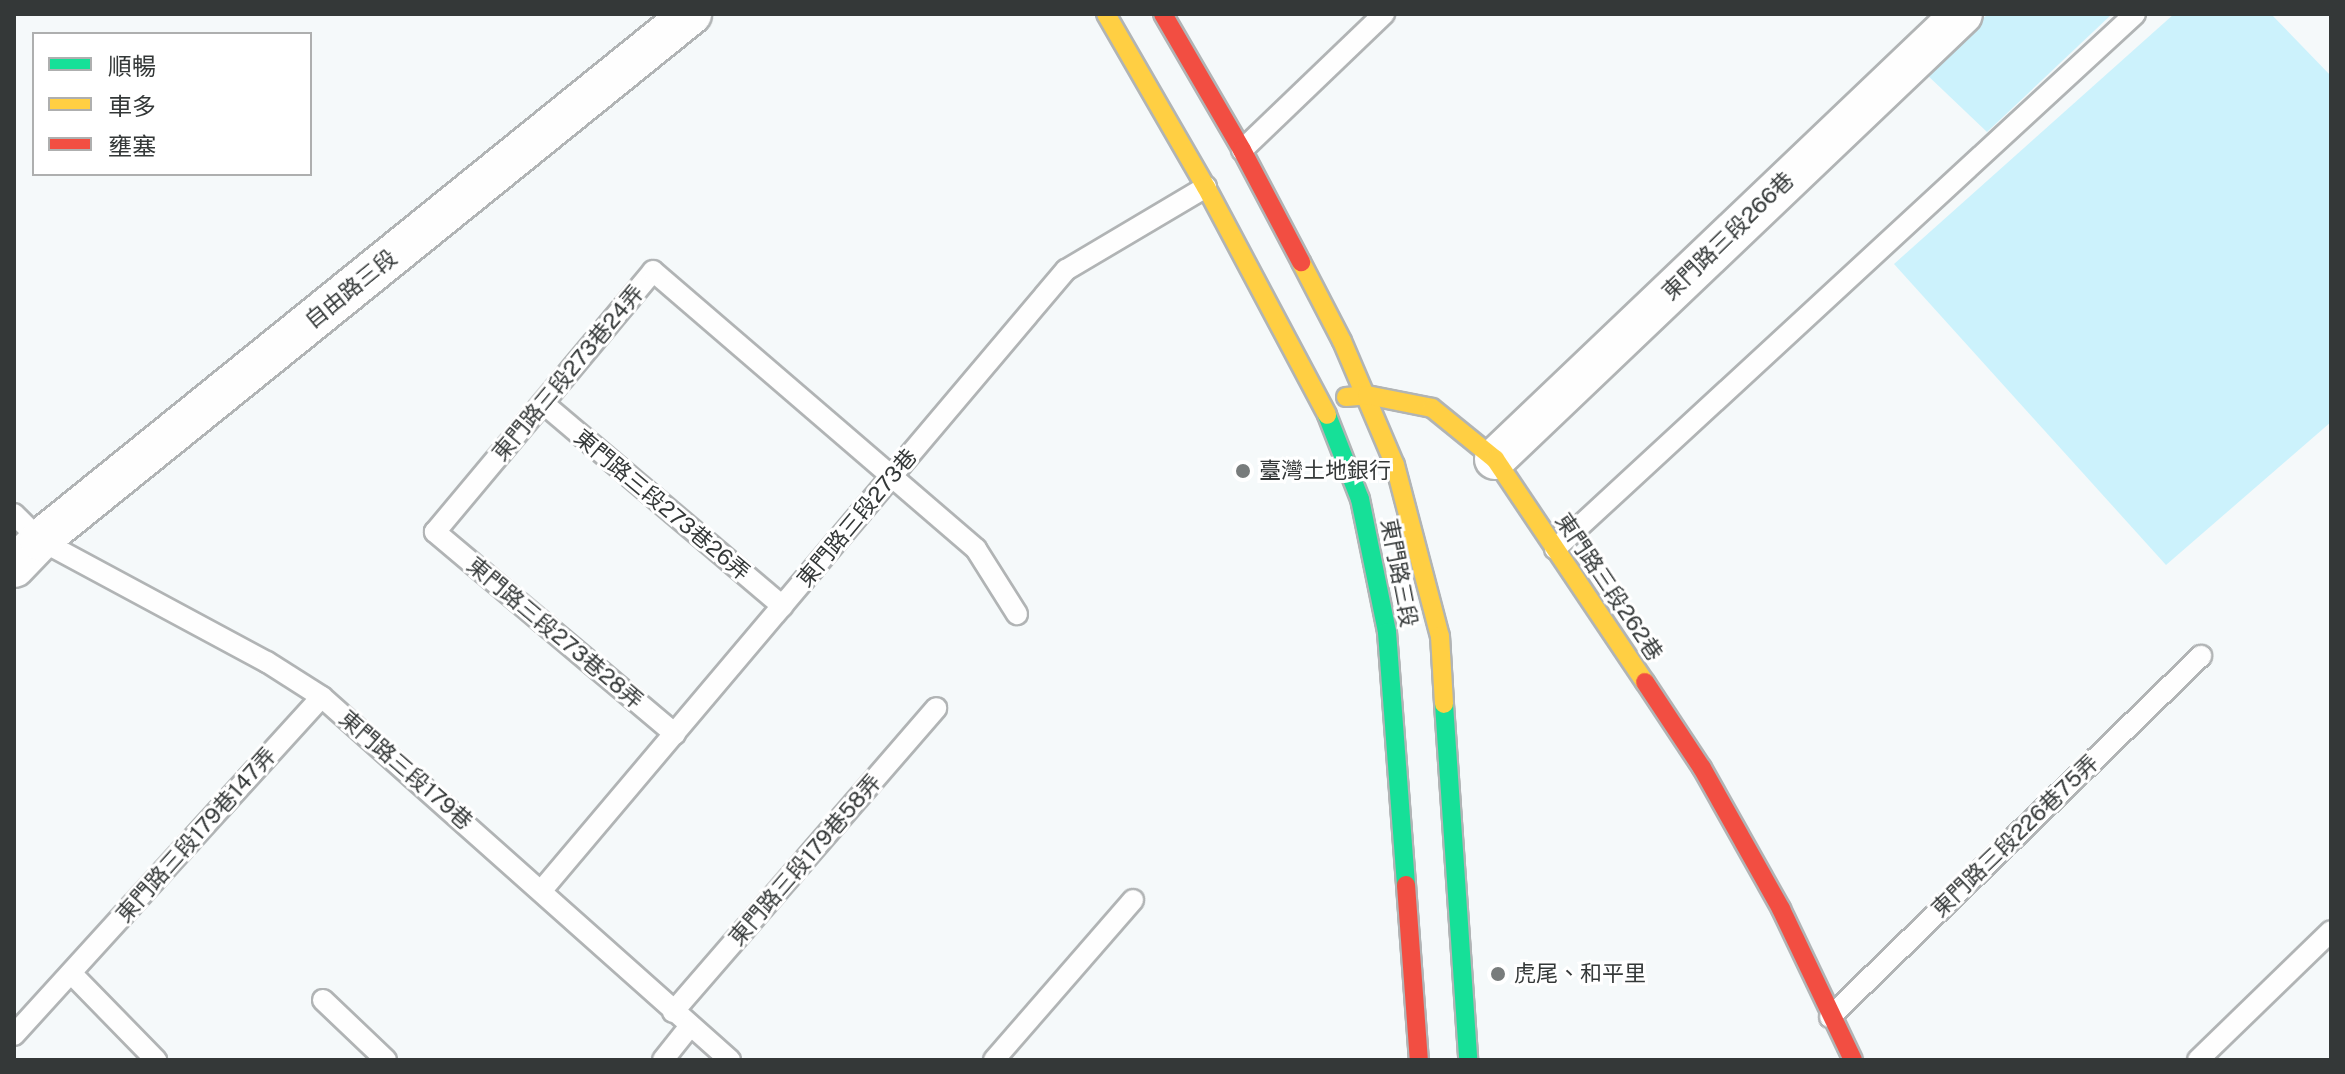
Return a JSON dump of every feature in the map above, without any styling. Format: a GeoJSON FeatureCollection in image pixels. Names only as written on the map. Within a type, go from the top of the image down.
{"type":"FeatureCollection","features":[{"type":"Feature","properties":{"kind":"main road","name":"東門路三段"},"geometry":{"type":"LineString","coordinates":[[1106,14],[1206,187],[1321,400],[1360,499],[1387,632],[1419,1060]]}},
{"type":"Feature","properties":{"kind":"main road","name":"東門路三段"},"geometry":{"type":"LineString","coordinates":[[1163,14],[1242,150],[1367,395],[1395,465],[1440,636],[1468,1060]]}},
{"type":"Feature","properties":{"kind":"main road","name":"東門路三段262巷"},"geometry":{"type":"LineString","coordinates":[[1321,400],[1367,395],[1432,408],[1495,459],[1702,768],[1781,909],[1853,1060]]}},
{"type":"Feature","properties":{"kind":"street","name":"自由路三段"},"geometry":{"type":"LineString","coordinates":[[23,540],[691,14]]}},
{"type":"Feature","properties":{"kind":"street","name":"東門路三段266巷"},"geometry":{"type":"LineString","coordinates":[[1495,459],[1962,14]]}},
{"type":"Feature","properties":{"kind":"lane"},"geometry":{"type":"LineString","coordinates":[[1242,150],[1384,14]]}},
{"type":"Feature","properties":{"kind":"lane"},"geometry":{"type":"LineString","coordinates":[[1555,549],[2135,14]]}},
{"type":"Feature","properties":{"kind":"lane","name":"東門路三段273巷"},"geometry":{"type":"LineString","coordinates":[[542,890],[1066,270],[1206,187]]}},
{"type":"Feature","properties":{"kind":"lane","name":"東門路三段273巷24弄"},"geometry":{"type":"LineString","coordinates":[[435,532],[653,271],[890,478]]}},
{"type":"Feature","properties":{"kind":"lane","name":"東門路三段273巷26弄"},"geometry":{"type":"LineString","coordinates":[[543,403],[782,606]]}},
{"type":"Feature","properties":{"kind":"lane"},"geometry":{"type":"LineString","coordinates":[[890,478],[976,549],[1017,614]]}},
{"type":"Feature","properties":{"kind":"lane","name":"東門路三段273巷28弄"},"geometry":{"type":"LineString","coordinates":[[435,532],[675,734]]}},
{"type":"Feature","properties":{"kind":"lane","name":"東門路三段179巷"},"geometry":{"type":"LineString","coordinates":[[23,540],[267,662],[322,697],[730,1060]]}},
{"type":"Feature","properties":{"kind":"lane","name":"東門路三段226巷75弄"},"geometry":{"type":"LineString","coordinates":[[1830,1017],[2201,656]]}},
{"type":"Feature","properties":{"kind":"lane","name":"東門路三段179巷147弄"},"geometry":{"type":"LineString","coordinates":[[14,1035],[322,697]]}},
{"type":"Feature","properties":{"kind":"lane","name":"東門路三段179巷58弄"},"geometry":{"type":"LineString","coordinates":[[673,1012],[936,708]]}},
{"type":"Feature","properties":{"kind":"lane"},"geometry":{"type":"LineString","coordinates":[[994,1060],[1133,900]]}},
{"type":"Feature","properties":{"kind":"lane"},"geometry":{"type":"LineString","coordinates":[[2198,1060],[2331,931]]}},
{"type":"Feature","properties":{"kind":"lane"},"geometry":{"type":"LineString","coordinates":[[71,973],[156,1060]]}},
{"type":"Feature","properties":{"kind":"lane"},"geometry":{"type":"LineString","coordinates":[[323,1000],[386,1060]]}},
{"type":"Feature","properties":{"kind":"lane"},"geometry":{"type":"LineString","coordinates":[[663,1060],[690,1026]]}},
{"type":"Feature","properties":{"kind":"shaded area"},"geometry":{"type":"Polygon","coordinates":[[[1988,14],[2112,14],[1987,132],[1924,72],[1988,14]]]}},
{"type":"Feature","properties":{"kind":"shaded area"},"geometry":{"type":"Polygon","coordinates":[[[2174,14],[2271,14],[2331,76],[2331,422],[2166,565],[1894,264],[2174,14]]]}},
{"type":"Feature","properties":{"kind":"traffic: fast"},"geometry":{"type":"LineString","coordinates":[[1327,415],[1360,499],[1387,632],[1406,885]]}},
{"type":"Feature","properties":{"kind":"traffic: fast"},"geometry":{"type":"LineString","coordinates":[[1444,704],[1468,1060]]}},
{"type":"Feature","properties":{"kind":"traffic: slow"},"geometry":{"type":"LineString","coordinates":[[1106,14],[1206,187],[1327,415]]}},
{"type":"Feature","properties":{"kind":"traffic: slow"},"geometry":{"type":"LineString","coordinates":[[1301,262],[1342,341],[1395,465],[1440,636],[1444,704]]}},
{"type":"Feature","properties":{"kind":"traffic: slow"},"geometry":{"type":"LineString","coordinates":[[1346,397],[1367,395],[1432,408],[1495,459],[1645,682]]}},
{"type":"Feature","properties":{"kind":"traffic: jam"},"geometry":{"type":"LineString","coordinates":[[1163,14],[1242,150],[1301,262]]}},
{"type":"Feature","properties":{"kind":"traffic: jam"},"geometry":{"type":"LineString","coordinates":[[1645,682],[1702,768],[1781,909],[1853,1060]]}},
{"type":"Feature","properties":{"kind":"traffic: jam"},"geometry":{"type":"LineString","coordinates":[[1406,885],[1419,1060]]}},
{"type":"Feature","properties":{"kind":"place","name":"臺灣土地銀行"},"geometry":{"type":"Point","coordinates":[1243,471]}},
{"type":"Feature","properties":{"kind":"place","name":"虎尾、和平里"},"geometry":{"type":"Point","coordinates":[1498,974]}}]}
